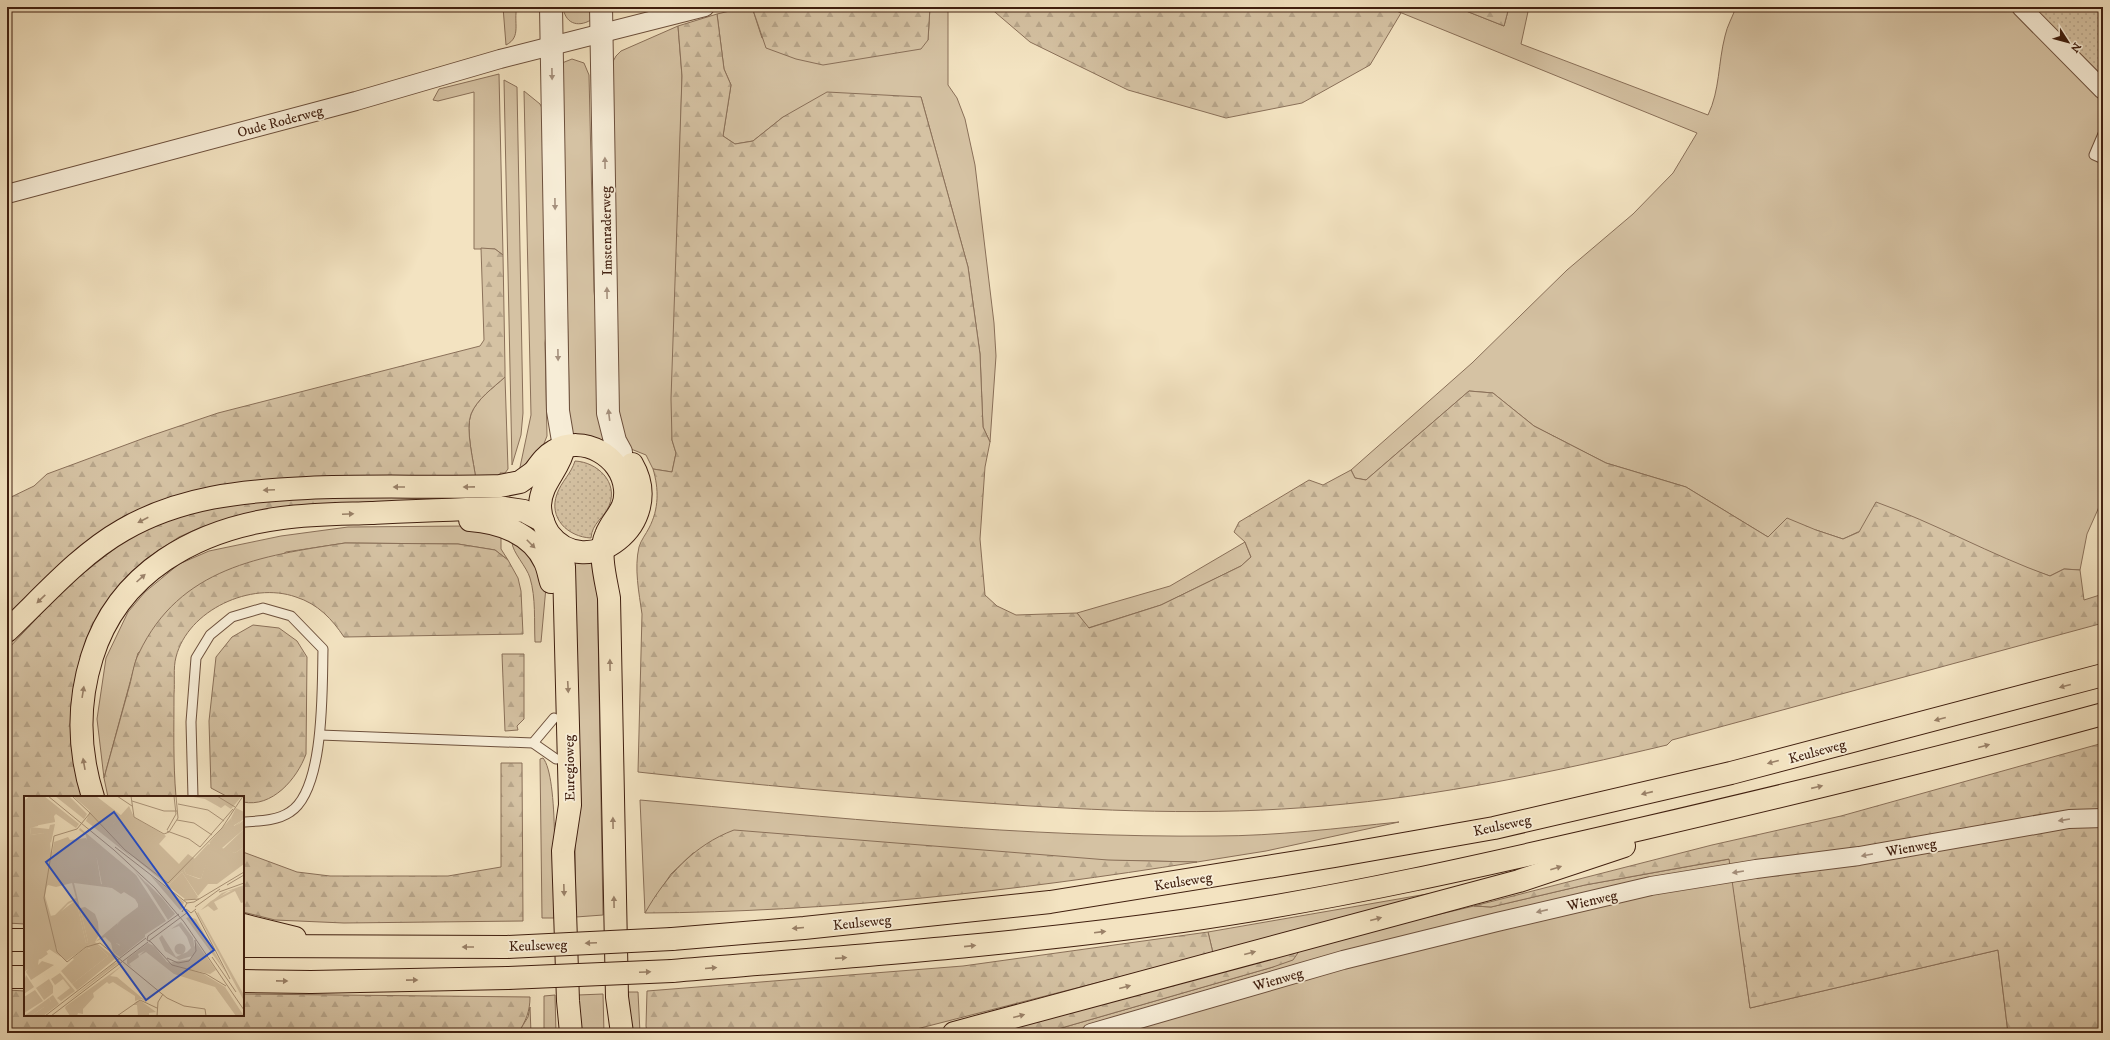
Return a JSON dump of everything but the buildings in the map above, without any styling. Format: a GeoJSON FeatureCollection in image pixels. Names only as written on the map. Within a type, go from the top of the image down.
{"type":"FeatureCollection","features":[{"type":"Feature","properties":{"kind":"main road"},"geometry":{"type":"LineString","coordinates":[[7,631],[92,552],[122,530],[156,513],[199,499],[252,491],[343,487],[500,486],[520,482],[534,472],[556,451],[584,446],[594,448],[612,460],[623,478],[625,488],[622,509],[606,535],[611,544],[608,598],[617,997],[622,1033]]}},
{"type":"Feature","properties":{"kind":"main road"},"geometry":{"type":"LineString","coordinates":[[548,530],[540,507],[542,492],[548,479],[557,468],[556,451]]}},
{"type":"Feature","properties":{"kind":"main road"},"geometry":{"type":"LineString","coordinates":[[93,796],[84,766],[82,746],[81,714],[84,684],[95,645],[102,629],[122,598],[142,577],[158,564],[201,538],[241,526],[281,518],[441,510],[514,509],[532,514],[548,530],[572,549],[593,551],[611,544],[635,520],[641,496],[636,472],[621,452]]}},
{"type":"Feature","properties":{"kind":"main road"},"geometry":{"type":"LineString","coordinates":[[441,510],[462,520],[498,524],[526,539],[538,551],[545,562],[552,582],[554,718],[558,806],[563,851]]}},
{"type":"Feature","properties":{"kind":"main road","name":"Euregioweg"},"geometry":{"type":"LineString","coordinates":[[548,530],[562,553],[564,566],[570,805],[563,851],[568,1001],[571,1033]]}},
{"type":"Feature","properties":{"kind":"main road","name":"Keulseweg"},"geometry":{"type":"LineString","coordinates":[[244,946],[506,946],[672,939],[811,927],[1050,902],[1319,859],[1494,828],[1732,773],[2103,675]]}},
{"type":"Feature","properties":{"kind":"main road"},"geometry":{"type":"LineString","coordinates":[[244,981],[311,982],[508,978],[672,971],[1053,938],[1184,921],[1339,895],[1470,868],[1892,770],[2103,714]]}},
{"type":"Feature","properties":{"kind":"main road"},"geometry":{"type":"LineString","coordinates":[[954,1033],[1519,880],[1752,803]]}},
{"type":"Feature","properties":{"kind":"main road"},"geometry":{"type":"LineString","coordinates":[[244,925],[332,947]]}},
{"type":"Feature","properties":{"kind":"main road"},"geometry":{"type":"LineString","coordinates":[[7,940],[24,940]]}},
{"type":"Feature","properties":{"kind":"main road"},"geometry":{"type":"LineString","coordinates":[[7,977],[24,977]]}},
{"type":"Feature","properties":{"kind":"main road"},"geometry":{"type":"LineString","coordinates":[[611,1033],[617,997]]}},
{"type":"Feature","properties":{"kind":"main road","name":"Euregioweg"},"geometry":{"type":"LineString","coordinates":[[564,1033],[568,1001]]}},
{"type":"Feature","properties":{"kind":"street"},"geometry":{"type":"LineString","coordinates":[[551,7],[558,411],[556,451]]}},
{"type":"Feature","properties":{"kind":"street","name":"Imstenraderweg"},"geometry":{"type":"LineString","coordinates":[[601,7],[608,413],[615,441],[621,452]]}},
{"type":"Feature","properties":{"kind":"street","name":"Oude Roderweg"},"geometry":{"type":"LineString","coordinates":[[7,194],[356,101],[500,59],[705,7]]}},
{"type":"Feature","properties":{"kind":"street"},"geometry":{"type":"LineString","coordinates":[[2021,7],[2103,90]]}},
{"type":"Feature","properties":{"kind":"street","name":"Wienweg"},"geometry":{"type":"LineString","coordinates":[[1091,1033],[1343,960],[1651,886],[1756,869],[1859,856],[2069,819],[2103,818]]}},
{"type":"Feature","properties":{"kind":"lane"},"geometry":{"type":"LineString","coordinates":[[2103,134],[2094,155],[2103,159]]}},
{"type":"Feature","properties":{"kind":"lane"},"geometry":{"type":"LineString","coordinates":[[193,796],[191,722],[196,658],[210,635],[232,617],[263,608],[291,616],[323,650],[320,735],[307,793],[291,812],[267,820],[244,822]]}},
{"type":"Feature","properties":{"kind":"lane"},"geometry":{"type":"LineString","coordinates":[[533,743],[554,718]]}},
{"type":"Feature","properties":{"kind":"lane"},"geometry":{"type":"LineString","coordinates":[[320,735],[533,743],[556,759]]}},
{"type":"Feature","properties":{"kind":"green space"},"geometry":{"type":"Polygon","coordinates":[[[503,7],[517,7],[514,38],[506,45],[503,7]]]}},
{"type":"Feature","properties":{"kind":"green space"},"geometry":{"type":"Polygon","coordinates":[[[563,7],[594,7],[591,20],[577,24],[566,17],[563,7]]]}},
{"type":"Feature","properties":{"kind":"green space"},"geometry":{"type":"Polygon","coordinates":[[[633,7],[688,7],[655,16],[633,7]]]}},
{"type":"Feature","properties":{"kind":"green space"},"geometry":{"type":"Polygon","coordinates":[[[752,7],[762,38],[928,40],[930,7],[948,7],[948,85],[957,98],[965,119],[975,165],[994,323],[996,356],[990,442],[983,427],[980,354],[968,267],[921,97],[783,117],[753,141],[735,144],[723,136],[731,85],[724,69],[717,14],[752,7]]]}},
{"type":"Feature","properties":{"kind":"green space"},"geometry":{"type":"Polygon","coordinates":[[[752,7],[930,7],[928,40],[921,49],[823,65],[796,59],[766,48],[752,7]]]}},
{"type":"Feature","properties":{"kind":"green space"},"geometry":{"type":"Polygon","coordinates":[[[989,7],[1387,7],[1401,13],[1370,65],[1302,103],[1226,118],[1128,90],[1030,42],[989,7]]]}},
{"type":"Feature","properties":{"kind":"green space"},"geometry":{"type":"Polygon","coordinates":[[[1387,7],[1456,7],[1504,26],[1509,7],[1529,7],[1521,44],[1708,115],[1715,96],[1726,32],[1736,7],[2012,7],[2103,96],[2103,498],[2087,534],[2080,570],[2064,569],[2050,576],[2017,565],[1858,532],[1843,539],[1816,530],[1768,537],[1686,487],[1606,463],[1534,426],[1493,393],[1469,391],[1366,480],[1355,478],[1351,470],[1472,363],[1567,270],[1633,214],[1673,173],[1697,133],[1387,7]]]}},
{"type":"Feature","properties":{"kind":"green space"},"geometry":{"type":"Polygon","coordinates":[[[1456,7],[1509,7],[1504,26],[1456,7]]]}},
{"type":"Feature","properties":{"kind":"green space"},"geometry":{"type":"Polygon","coordinates":[[[2011,7],[2103,7],[2103,101],[2011,7]]]}},
{"type":"Feature","properties":{"kind":"green space"},"geometry":{"type":"Polygon","coordinates":[[[717,14],[724,69],[731,85],[723,136],[735,144],[753,141],[783,117],[827,92],[921,97],[968,267],[980,354],[983,427],[990,442],[985,467],[980,539],[985,595],[997,606],[1016,615],[1077,613],[1089,628],[1161,605],[1241,566],[1251,557],[1245,542],[1234,532],[1239,522],[1309,480],[1323,485],[1351,470],[1355,478],[1366,480],[1469,391],[1493,393],[1534,426],[1606,463],[1686,487],[1768,537],[1787,518],[1843,539],[1859,532],[1876,502],[1920,519],[2006,559],[2050,576],[2064,569],[2080,570],[2084,600],[2103,594],[2103,623],[1672,740],[1667,745],[1582,765],[1497,782],[1367,802],[1239,811],[1197,812],[1112,810],[899,797],[638,772],[642,614],[637,563],[640,544],[655,514],[657,491],[653,469],[672,472],[676,453],[672,440],[671,399],[682,76],[678,26],[717,14]]]}},
{"type":"Feature","properties":{"kind":"green space"},"geometry":{"type":"Polygon","coordinates":[[[678,26],[682,76],[672,440],[676,453],[672,472],[653,469],[646,455],[631,449],[617,419],[610,67],[616,56],[621,51],[678,26]]]}},
{"type":"Feature","properties":{"kind":"green space"},"geometry":{"type":"Polygon","coordinates":[[[572,59],[584,63],[589,75],[594,291],[604,386],[607,442],[570,435],[562,63],[572,59]]]}},
{"type":"Feature","properties":{"kind":"green space"},"geometry":{"type":"Polygon","coordinates":[[[499,74],[503,255],[495,249],[474,249],[474,92],[438,101],[433,100],[439,89],[499,74]]]}},
{"type":"Feature","properties":{"kind":"green space"},"geometry":{"type":"Polygon","coordinates":[[[504,80],[517,87],[523,413],[521,435],[512,465],[504,80]]]}},
{"type":"Feature","properties":{"kind":"green space"},"geometry":{"type":"Polygon","coordinates":[[[524,91],[540,104],[542,108],[551,294],[545,343],[547,436],[543,446],[519,472],[531,415],[524,91]]]}},
{"type":"Feature","properties":{"kind":"green space"},"geometry":{"type":"Polygon","coordinates":[[[481,248],[495,249],[503,255],[505,377],[477,403],[469,420],[470,446],[476,480],[169,499],[124,516],[95,536],[7,617],[7,499],[34,486],[47,474],[147,437],[218,413],[480,346],[484,340],[481,248]]]}},
{"type":"Feature","properties":{"kind":"green space"},"geometry":{"type":"Polygon","coordinates":[[[505,377],[508,469],[505,473],[500,473],[501,478],[476,480],[470,446],[469,420],[477,403],[505,377]]]}},
{"type":"Feature","properties":{"kind":"green space"},"geometry":{"type":"Polygon","coordinates":[[[575,461],[583,462],[598,469],[608,481],[611,489],[609,506],[596,524],[591,538],[583,537],[568,530],[562,525],[555,511],[557,494],[575,461]]]}},
{"type":"Feature","properties":{"kind":"green space"},"geometry":{"type":"Polygon","coordinates":[[[499,492],[499,501],[243,516],[199,528],[179,537],[146,559],[127,576],[103,609],[93,628],[85,796],[24,796],[24,924],[7,923],[7,650],[67,586],[127,539],[146,529],[207,507],[292,498],[499,492]]]}},
{"type":"Feature","properties":{"kind":"green space"},"geometry":{"type":"Polygon","coordinates":[[[466,526],[501,537],[501,549],[508,560],[495,550],[458,544],[345,543],[286,552],[138,653],[104,778],[97,719],[106,658],[128,612],[145,592],[179,564],[209,551],[281,536],[348,527],[466,526]]]}},
{"type":"Feature","properties":{"kind":"green space"},"geometry":{"type":"Polygon","coordinates":[[[512,542],[526,548],[546,587],[541,642],[535,642],[534,602],[530,578],[514,550],[512,542]]]}},
{"type":"Feature","properties":{"kind":"green space"},"geometry":{"type":"Polygon","coordinates":[[[1245,542],[1251,557],[1241,566],[1161,605],[1088,628],[1077,613],[1170,586],[1245,542]]]}},
{"type":"Feature","properties":{"kind":"green space"},"geometry":{"type":"Polygon","coordinates":[[[345,543],[458,544],[495,550],[508,560],[518,578],[521,591],[523,634],[344,637],[335,624],[318,608],[296,597],[278,593],[260,593],[241,597],[224,603],[207,613],[193,626],[183,640],[175,661],[174,771],[176,796],[108,796],[104,778],[135,662],[156,624],[177,601],[200,584],[226,571],[254,561],[345,543]]]}},
{"type":"Feature","properties":{"kind":"green space"},"geometry":{"type":"Polygon","coordinates":[[[592,559],[597,571],[603,915],[576,917],[571,561],[592,559]]]}},
{"type":"Feature","properties":{"kind":"green space"},"geometry":{"type":"Polygon","coordinates":[[[253,625],[279,628],[297,641],[307,657],[306,754],[290,782],[282,790],[264,801],[254,803],[244,802],[244,796],[226,796],[211,788],[209,721],[216,657],[232,637],[253,625]]]}},
{"type":"Feature","properties":{"kind":"green space"},"geometry":{"type":"Polygon","coordinates":[[[502,654],[524,654],[524,719],[517,726],[518,730],[505,731],[502,654]]]}},
{"type":"Feature","properties":{"kind":"green space"},"geometry":{"type":"Polygon","coordinates":[[[2103,743],[2103,1033],[2008,1033],[1998,950],[1750,1008],[1729,859],[1585,885],[1491,907],[1474,906],[1712,845],[1841,816],[2103,743]]]}},
{"type":"Feature","properties":{"kind":"green space"},"geometry":{"type":"Polygon","coordinates":[[[543,758],[548,769],[554,809],[554,918],[542,918],[540,759],[543,758]]]}},
{"type":"Feature","properties":{"kind":"green space"},"geometry":{"type":"Polygon","coordinates":[[[501,763],[522,763],[523,921],[344,923],[275,920],[244,912],[244,852],[297,872],[330,876],[448,876],[501,867],[501,763]]]}},
{"type":"Feature","properties":{"kind":"green space"},"geometry":{"type":"Polygon","coordinates":[[[640,800],[928,825],[1072,834],[1239,836],[1399,822],[1266,851],[1197,862],[693,853],[671,874],[645,913],[640,800]]]}},
{"type":"Feature","properties":{"kind":"green space"},"geometry":{"type":"Polygon","coordinates":[[[734,830],[1108,860],[1197,862],[1060,882],[922,898],[784,909],[645,913],[653,899],[682,863],[706,844],[734,830]]]}},
{"type":"Feature","properties":{"kind":"green space"},"geometry":{"type":"Polygon","coordinates":[[[1730,859],[1750,1008],[1998,950],[2008,1033],[1044,1033],[1273,967],[1302,947],[1474,906],[1491,907],[1585,885],[1730,859]]]}},
{"type":"Feature","properties":{"kind":"green space"},"geometry":{"type":"Polygon","coordinates":[[[1479,885],[1213,953],[1208,932],[1479,885]]]}},
{"type":"Feature","properties":{"kind":"green space"},"geometry":{"type":"Polygon","coordinates":[[[1208,932],[1213,953],[901,1033],[647,1033],[647,991],[963,966],[1208,932]]]}},
{"type":"Feature","properties":{"kind":"green space"},"geometry":{"type":"Polygon","coordinates":[[[1302,947],[1293,960],[1273,967],[1044,1033],[990,1033],[1302,947]]]}},
{"type":"Feature","properties":{"kind":"green space"},"geometry":{"type":"Polygon","coordinates":[[[7,990],[24,991],[24,1016],[244,1016],[244,994],[530,997],[527,1016],[518,1033],[7,1033],[7,990]]]}},
{"type":"Feature","properties":{"kind":"green space"},"geometry":{"type":"Polygon","coordinates":[[[628,992],[638,992],[640,1033],[630,1033],[628,992]]]}},
{"type":"Feature","properties":{"kind":"green space"},"geometry":{"type":"Polygon","coordinates":[[[603,994],[604,1033],[578,1033],[578,995],[603,994]]]}},
{"type":"Feature","properties":{"kind":"green space"},"geometry":{"type":"Polygon","coordinates":[[[555,995],[556,1033],[544,1033],[544,996],[555,995]]]}},
{"type":"Feature","properties":{"kind":"green space"},"geometry":{"type":"Polygon","coordinates":[[[530,1007],[531,1033],[518,1033],[528,1017],[530,1007]]]}}]}
